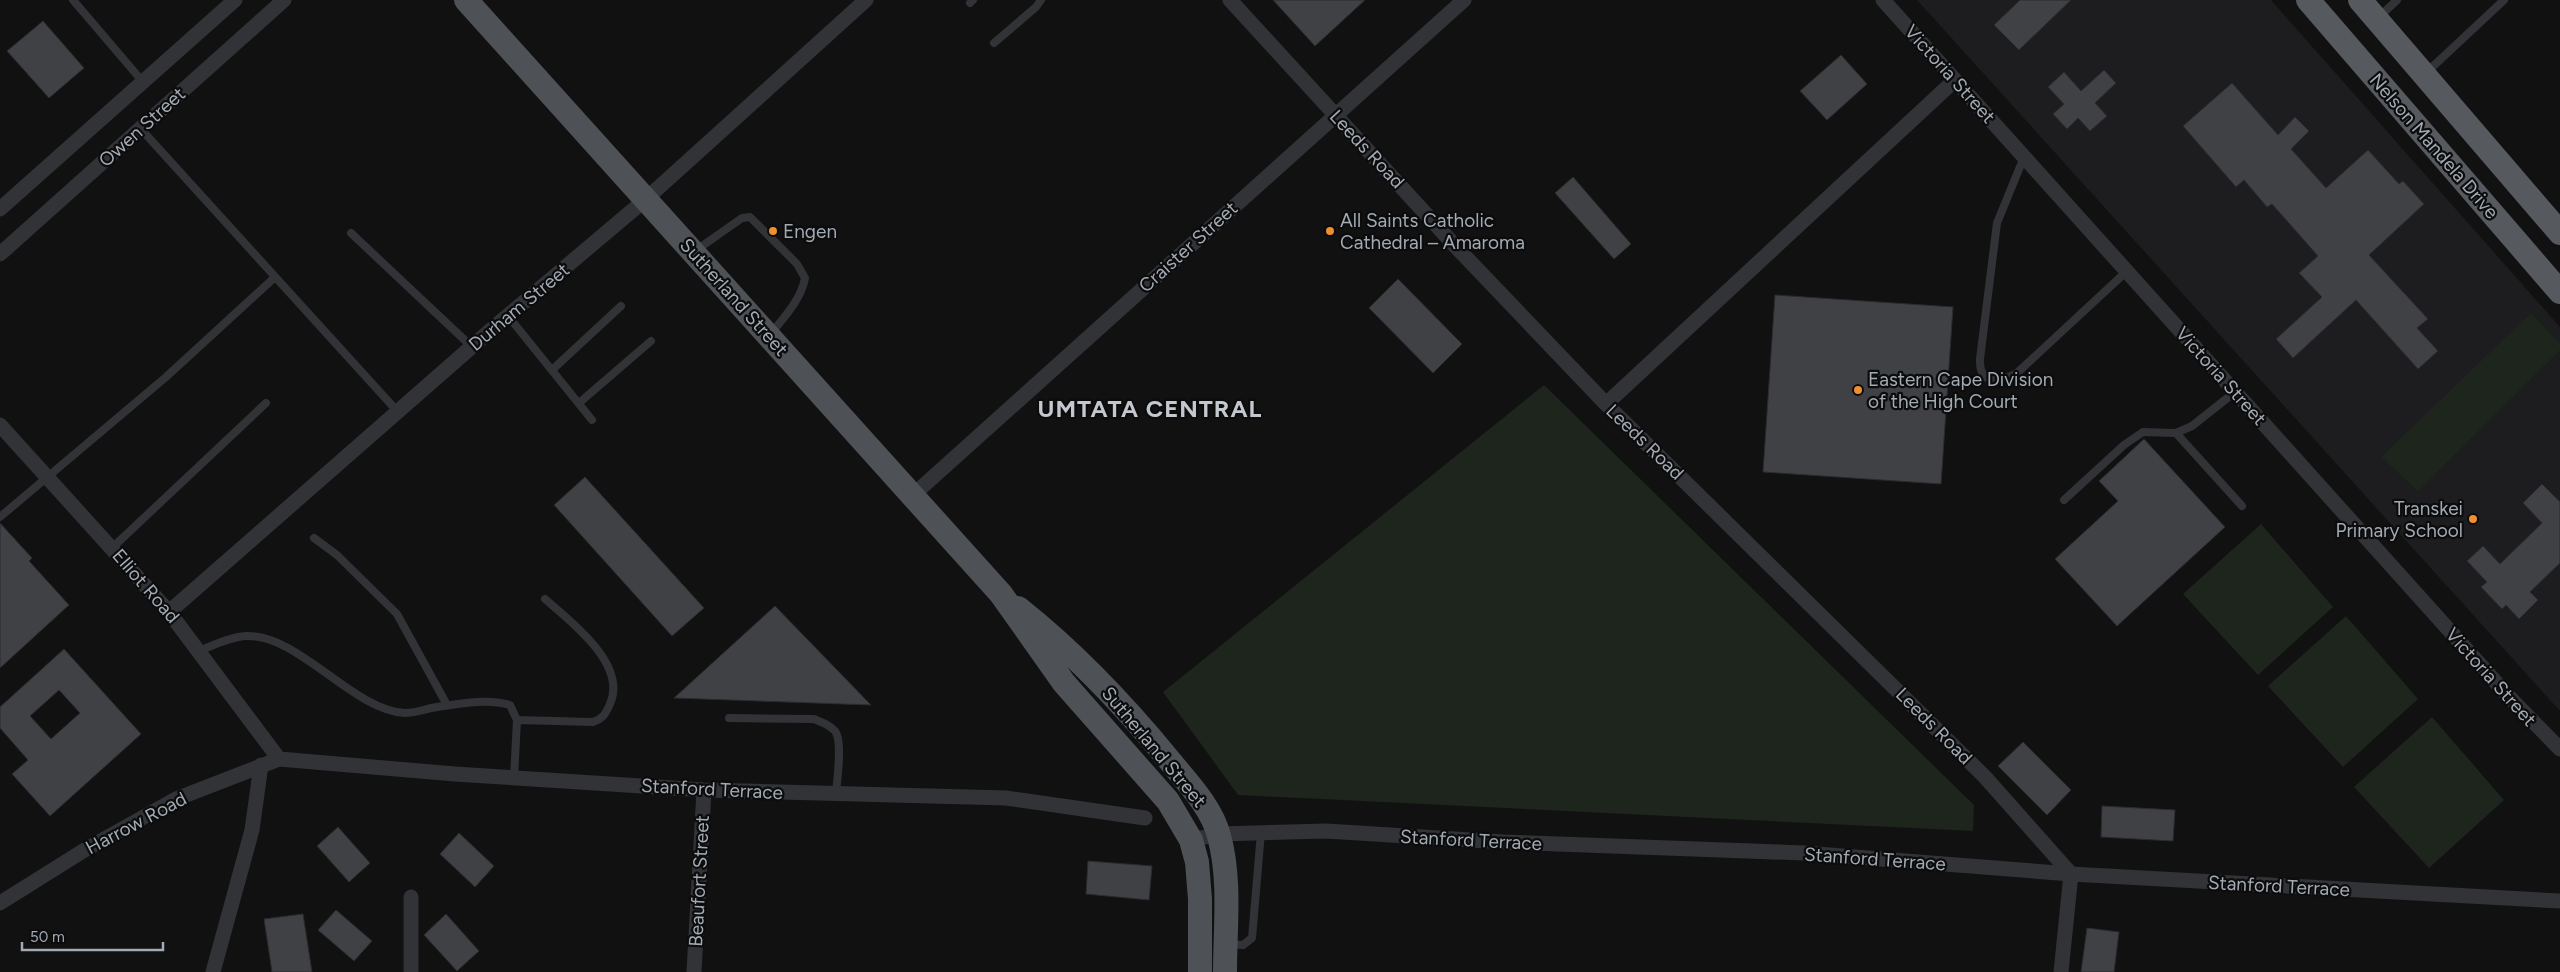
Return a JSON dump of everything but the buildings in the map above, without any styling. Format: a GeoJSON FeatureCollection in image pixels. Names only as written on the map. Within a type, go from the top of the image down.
{"type":"FeatureCollection","features":[{"type":"Feature","properties":{"kind":"highway","name":"Nelson Mandela Drive"},"geometry":{"type":"LineString","coordinates":[[2308,0],[2560,292]]}},
{"type":"Feature","properties":{"kind":"highway","name":"Nelson Mandela Drive"},"geometry":{"type":"LineString","coordinates":[[2360,0],[2560,233]]}},
{"type":"Feature","properties":{"kind":"main road","name":"Sutherland Street"},"geometry":{"type":"LineString","coordinates":[[466,0],[1001,594],[1064,683],[1168,802],[1191,840],[1197,862],[1200,899],[1200,972]]}},
{"type":"Feature","properties":{"kind":"main road","name":"Sutherland Street"},"geometry":{"type":"LineString","coordinates":[[1001,594],[1050,634],[1123,705],[1191,787],[1211,817],[1219,834],[1226,869],[1225,972]]}},
{"type":"Feature","properties":{"kind":"street","name":"Owen Street"},"geometry":{"type":"LineString","coordinates":[[0,209],[235,0]]}},
{"type":"Feature","properties":{"kind":"street","name":"Owen Street"},"geometry":{"type":"LineString","coordinates":[[0,254],[284,0]]}},
{"type":"Feature","properties":{"kind":"street","name":"Durham Street"},"geometry":{"type":"LineString","coordinates":[[169,612],[472,347],[646,199],[866,0]]}},
{"type":"Feature","properties":{"kind":"street","name":"Leeds Road"},"geometry":{"type":"LineString","coordinates":[[1230,0],[1458,249],[1606,404],[1985,777],[2071,874]]}},
{"type":"Feature","properties":{"kind":"street","name":"Craister Street"},"geometry":{"type":"LineString","coordinates":[[912,496],[1464,0]]}},
{"type":"Feature","properties":{"kind":"street","name":"Victoria Street"},"geometry":{"type":"LineString","coordinates":[[1883,0],[2504,692],[2560,749]]}},
{"type":"Feature","properties":{"kind":"street"},"geometry":{"type":"LineString","coordinates":[[1606,404],[1955,80]]}},
{"type":"Feature","properties":{"kind":"street","name":"Elliot Road"},"geometry":{"type":"LineString","coordinates":[[0,424],[169,612],[279,759]]}},
{"type":"Feature","properties":{"kind":"street","name":"Stanford Terrace"},"geometry":{"type":"LineString","coordinates":[[279,759],[514,778],[704,790],[1006,798],[1145,818]]}},
{"type":"Feature","properties":{"kind":"street","name":"Harrow Road"},"geometry":{"type":"LineString","coordinates":[[0,903],[82,851],[176,800],[279,759]]}},
{"type":"Feature","properties":{"kind":"street"},"geometry":{"type":"LineString","coordinates":[[212,972],[252,830],[261,766]]}},
{"type":"Feature","properties":{"kind":"street","name":"Beaufort Street"},"geometry":{"type":"LineString","coordinates":[[694,972],[704,790]]}},
{"type":"Feature","properties":{"kind":"street","name":"Stanford Terrace"},"geometry":{"type":"LineString","coordinates":[[1191,840],[1219,834],[1326,831],[1503,842],[1804,853],[2071,874],[2560,901]]}},
{"type":"Feature","properties":{"kind":"street"},"geometry":{"type":"LineString","coordinates":[[2061,972],[2071,874]]}},
{"type":"Feature","properties":{"kind":"street"},"geometry":{"type":"LineString","coordinates":[[411,897],[412,972]]}},
{"type":"Feature","properties":{"kind":"lane"},"geometry":{"type":"LineString","coordinates":[[74,0],[142,82]]}},
{"type":"Feature","properties":{"kind":"lane"},"geometry":{"type":"LineString","coordinates":[[994,43],[1036,7],[1041,0]]}},
{"type":"Feature","properties":{"kind":"lane"},"geometry":{"type":"LineString","coordinates":[[2376,19],[2397,0]]}},
{"type":"Feature","properties":{"kind":"lane"},"geometry":{"type":"LineString","coordinates":[[2424,75],[2504,0]]}},
{"type":"Feature","properties":{"kind":"lane"},"geometry":{"type":"LineString","coordinates":[[140,128],[274,278],[398,412]]}},
{"type":"Feature","properties":{"kind":"lane"},"geometry":{"type":"LineString","coordinates":[[2024,157],[1997,222],[1980,359],[1980,367],[1985,377],[1992,380],[2006,379],[2017,374],[2127,271]]}},
{"type":"Feature","properties":{"kind":"lane"},"geometry":{"type":"LineString","coordinates":[[693,252],[742,218],[750,217],[797,264],[805,278],[803,288],[769,336]]}},
{"type":"Feature","properties":{"kind":"lane"},"geometry":{"type":"LineString","coordinates":[[351,233],[472,347]]}},
{"type":"Feature","properties":{"kind":"lane"},"geometry":{"type":"LineString","coordinates":[[0,517],[166,377],[274,278]]}},
{"type":"Feature","properties":{"kind":"lane"},"geometry":{"type":"LineString","coordinates":[[552,370],[621,306]]}},
{"type":"Feature","properties":{"kind":"lane"},"geometry":{"type":"LineString","coordinates":[[508,316],[592,420]]}},
{"type":"Feature","properties":{"kind":"lane"},"geometry":{"type":"LineString","coordinates":[[579,403],[650,341]]}},
{"type":"Feature","properties":{"kind":"lane"},"geometry":{"type":"LineString","coordinates":[[2064,500],[2124,444],[2143,432],[2176,433],[2192,426],[2235,392]]}},
{"type":"Feature","properties":{"kind":"lane"},"geometry":{"type":"LineString","coordinates":[[112,548],[266,403]]}},
{"type":"Feature","properties":{"kind":"lane"},"geometry":{"type":"LineString","coordinates":[[2176,433],[2242,506]]}},
{"type":"Feature","properties":{"kind":"lane"},"geometry":{"type":"LineString","coordinates":[[314,538],[343,561],[397,614],[447,706]]}},
{"type":"Feature","properties":{"kind":"lane"},"geometry":{"type":"LineString","coordinates":[[517,720],[593,722],[601,720],[614,695],[610,674],[598,649],[582,630],[545,599]]}},
{"type":"Feature","properties":{"kind":"lane"},"geometry":{"type":"LineString","coordinates":[[199,651],[226,640],[247,636],[270,641],[299,655],[365,700],[405,713],[447,706],[498,701],[510,705],[517,720],[514,778]]}},
{"type":"Feature","properties":{"kind":"lane"},"geometry":{"type":"LineString","coordinates":[[729,718],[814,720],[826,724],[834,730],[839,739],[836,794]]}},
{"type":"Feature","properties":{"kind":"lane"},"geometry":{"type":"LineString","coordinates":[[1225,944],[1244,945],[1252,938],[1261,832]]}},
{"type":"Feature","properties":{"kind":"shaded area","name":"Transkei Primary School"},"geometry":{"type":"Polygon","coordinates":[[[1917,0],[2271,0],[2560,327],[2560,711],[1917,0]]]}},
{"type":"Feature","properties":{"kind":"shaded area"},"geometry":{"type":"Polygon","coordinates":[[[2531,313],[2560,344],[2560,350],[2418,491],[2381,457],[2531,313]]]}},
{"type":"Feature","properties":{"kind":"shaded area"},"geometry":{"type":"Polygon","coordinates":[[[1544,385],[1974,805],[1973,831],[1238,795],[1163,692],[1544,385]]]}},
{"type":"Feature","properties":{"kind":"shaded area"},"geometry":{"type":"Polygon","coordinates":[[[2261,524],[2333,607],[2258,675],[2183,594],[2261,524]]]}},
{"type":"Feature","properties":{"kind":"shaded area"},"geometry":{"type":"Polygon","coordinates":[[[2346,616],[2418,699],[2343,767],[2268,686],[2346,616]]]}},
{"type":"Feature","properties":{"kind":"shaded area"},"geometry":{"type":"Polygon","coordinates":[[[2432,717],[2504,800],[2429,868],[2354,787],[2432,717]]]}},
{"type":"Feature","properties":{"kind":"place","name":"Engen"},"geometry":{"type":"Point","coordinates":[773,231]}},
{"type":"Feature","properties":{"kind":"place","name":"All Saints Catholic Cathedral – Amaroma"},"geometry":{"type":"Point","coordinates":[1330,231]}},
{"type":"Feature","properties":{"kind":"place","name":"Eastern Cape Division of the High Court"},"geometry":{"type":"Point","coordinates":[1858,390]}},
{"type":"Feature","properties":{"kind":"place","name":"Transkei Primary School"},"geometry":{"type":"Point","coordinates":[2473,519]}},
{"type":"Feature","properties":{"kind":"district","name":"UMTATA CENTRAL"},"geometry":{"type":"Point","coordinates":[1150,408]}}]}
